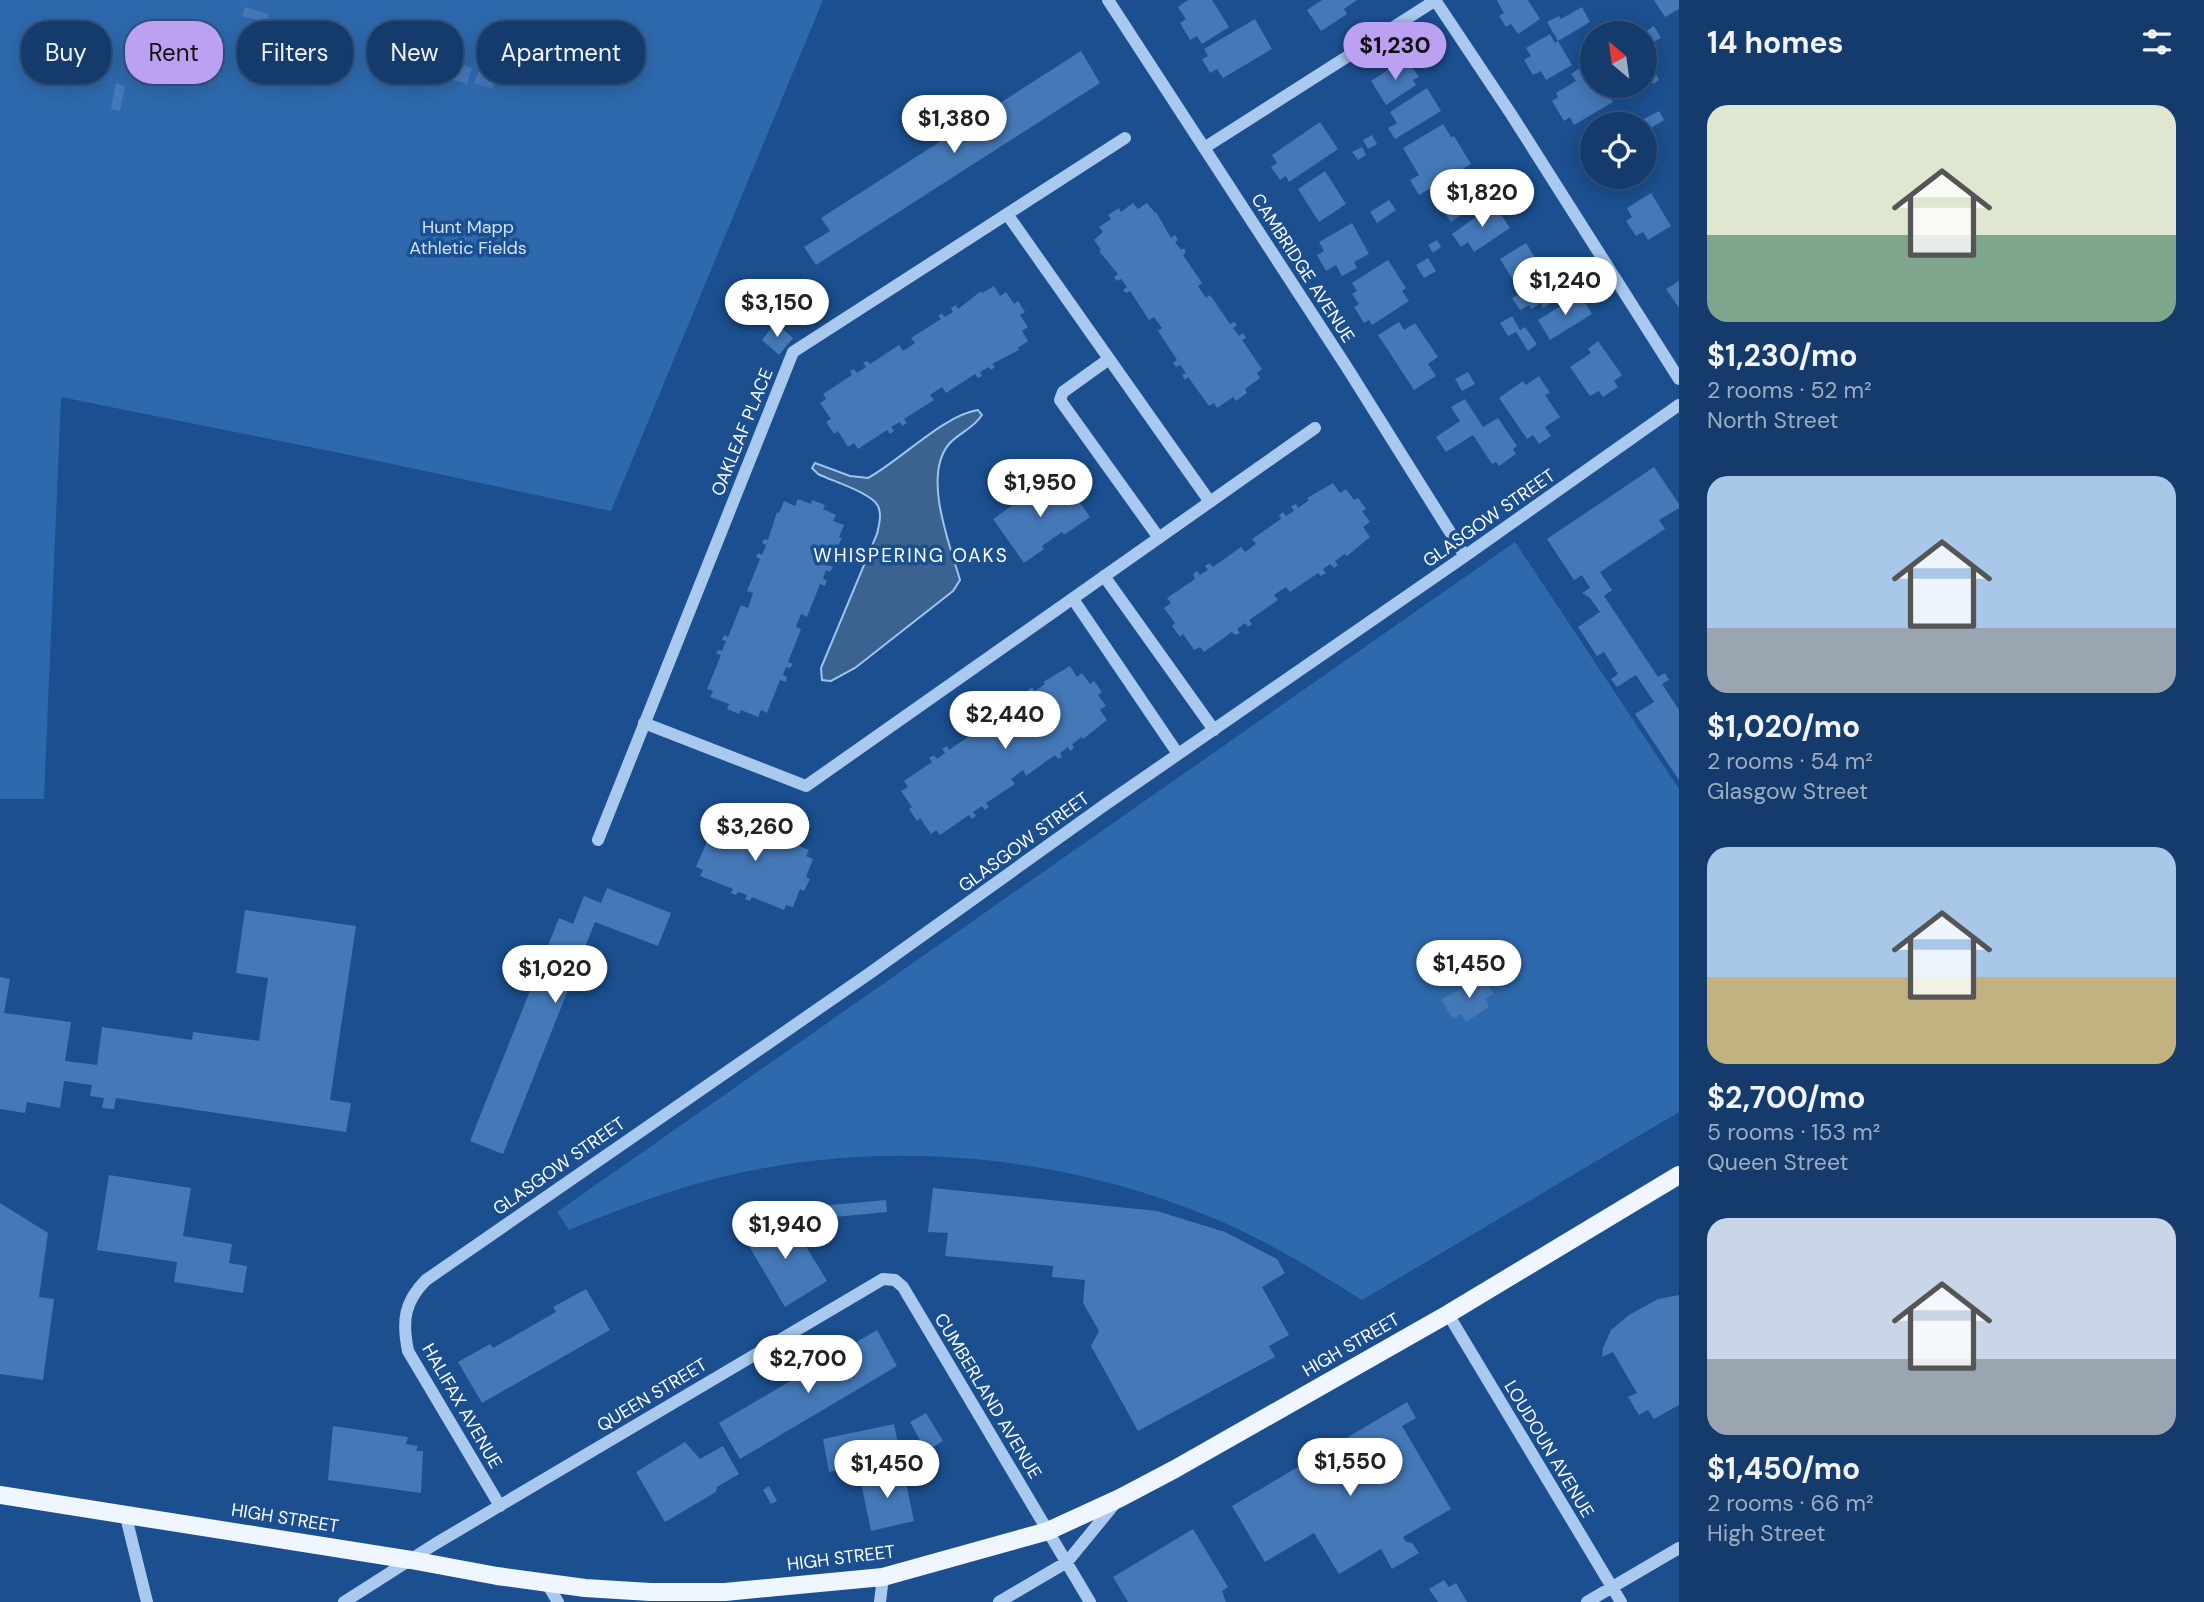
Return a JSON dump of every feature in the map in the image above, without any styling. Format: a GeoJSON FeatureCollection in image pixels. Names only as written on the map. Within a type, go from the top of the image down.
{"type":"FeatureCollection","features":[{"type":"Feature","properties":{"kind":"main road","name":"HIGH STREET"},"geometry":{"type":"LineString","coordinates":[[0,1495],[585,1588],[713,1592],[883,1577],[1048,1531],[1120,1498],[1448,1314],[1679,1175]]}},
{"type":"Feature","properties":{"kind":"street","name":"CAMBRIDGE AVENUE"},"geometry":{"type":"LineString","coordinates":[[1108,0],[1465,556]]}},
{"type":"Feature","properties":{"kind":"street"},"geometry":{"type":"LineString","coordinates":[[1204,148],[1436,0],[1679,379]]}},
{"type":"Feature","properties":{"kind":"street","name":"OAKLEAF PLACE"},"geometry":{"type":"LineString","coordinates":[[598,840],[793,352],[1125,138]]}},
{"type":"Feature","properties":{"kind":"street"},"geometry":{"type":"LineString","coordinates":[[1007,214],[1210,502]]}},
{"type":"Feature","properties":{"kind":"street"},"geometry":{"type":"LineString","coordinates":[[1110,359],[1063,391],[1060,400],[1159,538]]}},
{"type":"Feature","properties":{"kind":"street","name":"GLASGOW STREET"},"geometry":{"type":"LineString","coordinates":[[405,1319],[413,1293],[426,1280],[870,973],[1178,754],[1679,405]]}},
{"type":"Feature","properties":{"kind":"street"},"geometry":{"type":"LineString","coordinates":[[645,723],[806,786],[1315,428]]}},
{"type":"Feature","properties":{"kind":"street"},"geometry":{"type":"LineString","coordinates":[[1104,576],[1214,730]]}},
{"type":"Feature","properties":{"kind":"street"},"geometry":{"type":"LineString","coordinates":[[1073,599],[1178,754]]}},
{"type":"Feature","properties":{"kind":"street","name":"CUMBERLAND AVENUE"},"geometry":{"type":"LineString","coordinates":[[822,1315],[883,1279],[895,1280],[903,1287],[1090,1602]]}},
{"type":"Feature","properties":{"kind":"street","name":"LOUDOUN AVENUE"},"geometry":{"type":"LineString","coordinates":[[1448,1314],[1621,1602]]}},
{"type":"Feature","properties":{"kind":"street","name":"QUEEN STREET"},"geometry":{"type":"LineString","coordinates":[[344,1602],[822,1315]]}},
{"type":"Feature","properties":{"kind":"street","name":"HALIFAX AVENUE"},"geometry":{"type":"LineString","coordinates":[[405,1319],[404,1332],[408,1351],[500,1506]]}},
{"type":"Feature","properties":{"kind":"street"},"geometry":{"type":"LineString","coordinates":[[999,1602],[1067,1562],[1120,1498]]}},
{"type":"Feature","properties":{"kind":"street"},"geometry":{"type":"LineString","coordinates":[[125,1513],[147,1602]]}},
{"type":"Feature","properties":{"kind":"street"},"geometry":{"type":"LineString","coordinates":[[1587,1602],[1679,1548]]}},
{"type":"Feature","properties":{"kind":"street"},"geometry":{"type":"LineString","coordinates":[[880,1602],[883,1577]]}},
{"type":"Feature","properties":{"kind":"street"},"geometry":{"type":"LineString","coordinates":[[546,1582],[558,1602]]}},
{"type":"Feature","properties":{"kind":"green space","name":"Hunt Mapp Athletic Fields"},"geometry":{"type":"Polygon","coordinates":[[[0,0],[823,0],[611,511],[61,397],[44,799],[0,799],[0,0]]]}},
{"type":"Feature","properties":{"kind":"green space"},"geometry":{"type":"Polygon","coordinates":[[[1515,542],[1679,789],[1679,1112],[1362,1300],[1252,1236],[1154,1196],[1093,1179],[1030,1166],[967,1158],[839,1158],[776,1166],[677,1190],[569,1230],[557,1212],[1515,542]]]}},
{"type":"Feature","properties":{"kind":"shaded area"},"geometry":{"type":"Polygon","coordinates":[[[978,410],[982,415],[979,420],[949,444],[941,458],[938,474],[941,511],[960,580],[953,591],[855,668],[831,681],[822,680],[821,668],[877,534],[880,513],[878,506],[868,496],[818,474],[812,468],[815,463],[850,476],[868,478],[951,420],[978,410]]]}},
{"type":"Feature","properties":{"kind":"building"},"geometry":{"type":"Polygon","coordinates":[[[1188,0],[1212,0],[1229,27],[1202,44],[1197,36],[1190,40],[1180,23],[1186,19],[1178,7],[1188,0]]]}},
{"type":"Feature","properties":{"kind":"building"},"geometry":{"type":"Polygon","coordinates":[[[1322,0],[1357,0],[1344,9],[1347,14],[1321,31],[1307,10],[1322,0]]]}},
{"type":"Feature","properties":{"kind":"building"},"geometry":{"type":"Polygon","coordinates":[[[1498,0],[1528,0],[1540,19],[1518,34],[1511,24],[1506,27],[1499,16],[1504,13],[1498,0]]]}},
{"type":"Feature","properties":{"kind":"building"},"geometry":{"type":"Polygon","coordinates":[[[1654,0],[1679,0],[1679,9],[1665,17],[1654,0]]]}},
{"type":"Feature","properties":{"kind":"building"},"geometry":{"type":"Polygon","coordinates":[[[245,7],[269,14],[267,21],[242,16],[245,7]]]}},
{"type":"Feature","properties":{"kind":"building"},"geometry":{"type":"Polygon","coordinates":[[[1582,7],[1589,21],[1580,21],[1580,28],[1558,41],[1547,22],[1559,16],[1561,19],[1582,7]]]}},
{"type":"Feature","properties":{"kind":"building"},"geometry":{"type":"Polygon","coordinates":[[[1255,19],[1272,49],[1223,78],[1217,69],[1210,73],[1202,59],[1208,56],[1204,49],[1255,19]]]}},
{"type":"Feature","properties":{"kind":"building"},"geometry":{"type":"Polygon","coordinates":[[[1550,34],[1555,43],[1558,41],[1572,65],[1546,80],[1541,71],[1533,75],[1524,60],[1531,56],[1526,48],[1550,34]]]}},
{"type":"Feature","properties":{"kind":"building"},"geometry":{"type":"Polygon","coordinates":[[[1081,51],[1100,83],[816,265],[804,247],[830,231],[821,218],[1081,51]]]}},
{"type":"Feature","properties":{"kind":"building"},"geometry":{"type":"Polygon","coordinates":[[[1401,61],[1404,66],[1409,63],[1419,77],[1413,80],[1416,85],[1386,105],[1371,81],[1401,61]]]}},
{"type":"Feature","properties":{"kind":"building"},"geometry":{"type":"Polygon","coordinates":[[[463,65],[472,68],[467,84],[463,83],[463,65]]]}},
{"type":"Feature","properties":{"kind":"building"},"geometry":{"type":"Polygon","coordinates":[[[1580,68],[1580,98],[1610,98],[1613,102],[1596,112],[1580,112],[1580,121],[1574,125],[1570,117],[1564,121],[1552,101],[1558,97],[1556,93],[1576,81],[1571,74],[1580,68]]]}},
{"type":"Feature","properties":{"kind":"building"},"geometry":{"type":"Polygon","coordinates":[[[116,83],[125,86],[120,111],[111,109],[116,83]]]}},
{"type":"Feature","properties":{"kind":"building"},"geometry":{"type":"Polygon","coordinates":[[[477,84],[494,84],[492,89],[477,84]]]}},
{"type":"Feature","properties":{"kind":"building"},"geometry":{"type":"Polygon","coordinates":[[[1427,88],[1441,111],[1395,139],[1388,128],[1397,123],[1390,112],[1427,88]]]}},
{"type":"Feature","properties":{"kind":"building"},"geometry":{"type":"Polygon","coordinates":[[[1659,111],[1664,120],[1657,124],[1659,111]]]}},
{"type":"Feature","properties":{"kind":"building"},"geometry":{"type":"Polygon","coordinates":[[[1320,122],[1338,149],[1289,182],[1286,176],[1280,180],[1271,167],[1277,163],[1272,155],[1320,122]]]}},
{"type":"Feature","properties":{"kind":"building"},"geometry":{"type":"Polygon","coordinates":[[[1443,124],[1451,137],[1454,136],[1471,164],[1419,195],[1410,180],[1419,175],[1403,148],[1443,124]]]}},
{"type":"Feature","properties":{"kind":"building"},"geometry":{"type":"Polygon","coordinates":[[[1372,135],[1377,144],[1368,149],[1363,140],[1372,135]]]}},
{"type":"Feature","properties":{"kind":"building"},"geometry":{"type":"Polygon","coordinates":[[[1362,147],[1366,155],[1358,160],[1352,152],[1362,147]]]}},
{"type":"Feature","properties":{"kind":"building"},"geometry":{"type":"Polygon","coordinates":[[[1325,171],[1346,204],[1319,222],[1298,189],[1325,171]]]}},
{"type":"Feature","properties":{"kind":"building"},"geometry":{"type":"Polygon","coordinates":[[[1474,176],[1479,183],[1482,181],[1492,195],[1451,222],[1445,214],[1456,206],[1448,193],[1474,176]]]}},
{"type":"Feature","properties":{"kind":"building"},"geometry":{"type":"Polygon","coordinates":[[[1651,193],[1671,226],[1648,240],[1643,232],[1636,236],[1626,221],[1632,217],[1627,208],[1651,193]]]}},
{"type":"Feature","properties":{"kind":"building"},"geometry":{"type":"Polygon","coordinates":[[[1389,200],[1396,210],[1377,223],[1370,212],[1389,200]]]}},
{"type":"Feature","properties":{"kind":"building"},"geometry":{"type":"Polygon","coordinates":[[[1133,203],[1138,209],[1147,203],[1156,212],[1171,238],[1175,235],[1178,240],[1175,242],[1181,250],[1184,248],[1186,252],[1183,255],[1202,283],[1198,286],[1206,298],[1210,295],[1230,324],[1234,322],[1237,325],[1233,328],[1239,336],[1243,333],[1246,338],[1242,340],[1262,369],[1257,373],[1260,378],[1245,389],[1247,393],[1236,401],[1233,397],[1217,408],[1214,403],[1209,406],[1188,377],[1185,380],[1182,375],[1186,373],[1180,365],[1176,367],[1173,363],[1177,360],[1158,331],[1162,328],[1154,317],[1149,320],[1130,291],[1126,293],[1123,290],[1127,287],[1121,279],[1117,281],[1114,277],[1118,274],[1099,251],[1101,250],[1094,240],[1103,232],[1099,227],[1111,219],[1108,215],[1119,208],[1121,212],[1133,203]]]}},
{"type":"Feature","properties":{"kind":"building"},"geometry":{"type":"Polygon","coordinates":[[[1494,204],[1510,228],[1474,252],[1468,242],[1461,247],[1452,234],[1494,204]]]}},
{"type":"Feature","properties":{"kind":"building"},"geometry":{"type":"Polygon","coordinates":[[[1352,223],[1369,254],[1354,262],[1357,268],[1342,276],[1336,265],[1326,271],[1317,255],[1324,251],[1319,242],[1352,223]]]}},
{"type":"Feature","properties":{"kind":"building"},"geometry":{"type":"Polygon","coordinates":[[[1437,240],[1441,247],[1433,253],[1428,245],[1437,240]]]}},
{"type":"Feature","properties":{"kind":"building"},"geometry":{"type":"Polygon","coordinates":[[[1526,243],[1557,294],[1552,297],[1554,301],[1543,308],[1541,303],[1531,309],[1529,305],[1520,310],[1512,298],[1521,293],[1500,259],[1526,243]]]}},
{"type":"Feature","properties":{"kind":"building"},"geometry":{"type":"Polygon","coordinates":[[[1428,258],[1436,271],[1424,278],[1416,265],[1428,258]]]}},
{"type":"Feature","properties":{"kind":"building"},"geometry":{"type":"Polygon","coordinates":[[[1388,260],[1406,288],[1402,291],[1409,301],[1372,325],[1369,320],[1364,323],[1354,307],[1359,304],[1352,294],[1357,291],[1352,283],[1388,260]]]}},
{"type":"Feature","properties":{"kind":"building"},"geometry":{"type":"Polygon","coordinates":[[[1679,281],[1679,308],[1666,289],[1679,281]]]}},
{"type":"Feature","properties":{"kind":"building"},"geometry":{"type":"Polygon","coordinates":[[[994,286],[1000,296],[1006,292],[1014,304],[1018,301],[1025,312],[1020,315],[1028,327],[1022,331],[1028,341],[1018,348],[1019,350],[992,364],[995,367],[991,370],[989,367],[980,372],[982,376],[978,378],[975,374],[946,393],[942,387],[930,395],[934,400],[904,419],[907,423],[902,426],[900,422],[891,427],[894,431],[890,434],[887,430],[858,449],[854,443],[848,447],[838,431],[834,434],[826,422],[831,419],[820,403],[826,399],[823,394],[852,375],[850,371],[854,369],[857,373],[866,367],[863,363],[867,361],[870,364],[899,345],[903,351],[915,343],[911,338],[941,319],[938,316],[942,313],[945,317],[953,312],[951,308],[956,305],[958,309],[981,291],[982,293],[994,286]]]}},
{"type":"Feature","properties":{"kind":"building"},"geometry":{"type":"Polygon","coordinates":[[[1580,294],[1592,314],[1550,340],[1538,320],[1580,294]]]}},
{"type":"Feature","properties":{"kind":"building"},"geometry":{"type":"Polygon","coordinates":[[[1512,316],[1520,330],[1525,327],[1537,344],[1528,351],[1516,332],[1508,336],[1500,323],[1512,316]]]}},
{"type":"Feature","properties":{"kind":"building"},"geometry":{"type":"Polygon","coordinates":[[[1399,322],[1404,330],[1415,323],[1438,357],[1428,364],[1436,376],[1414,390],[1378,335],[1399,322]]]}},
{"type":"Feature","properties":{"kind":"building"},"geometry":{"type":"Polygon","coordinates":[[[775,323],[793,338],[779,355],[762,340],[775,323]]]}},
{"type":"Feature","properties":{"kind":"building"},"geometry":{"type":"Polygon","coordinates":[[[1598,341],[1622,375],[1614,381],[1618,387],[1603,397],[1599,391],[1590,396],[1570,367],[1591,353],[1588,349],[1598,341]]]}},
{"type":"Feature","properties":{"kind":"building"},"geometry":{"type":"Polygon","coordinates":[[[1468,372],[1475,384],[1462,391],[1455,379],[1468,372]]]}},
{"type":"Feature","properties":{"kind":"building"},"geometry":{"type":"Polygon","coordinates":[[[1539,376],[1550,393],[1545,395],[1560,417],[1545,427],[1551,436],[1539,444],[1533,435],[1527,439],[1499,398],[1523,381],[1526,385],[1539,376]]]}},
{"type":"Feature","properties":{"kind":"building"},"geometry":{"type":"Polygon","coordinates":[[[1465,399],[1483,427],[1498,418],[1517,446],[1513,449],[1516,454],[1499,466],[1496,462],[1492,464],[1473,435],[1446,452],[1436,437],[1460,421],[1451,407],[1465,399]]]}},
{"type":"Feature","properties":{"kind":"building"},"geometry":{"type":"Polygon","coordinates":[[[1654,467],[1679,508],[1659,520],[1665,529],[1600,572],[1612,590],[1604,596],[1658,677],[1665,673],[1669,680],[1662,684],[1679,710],[1679,780],[1635,714],[1654,702],[1636,675],[1617,687],[1611,679],[1618,674],[1604,652],[1597,656],[1578,627],[1600,612],[1590,598],[1582,593],[1590,588],[1582,575],[1574,580],[1547,539],[1654,467]]]}},
{"type":"Feature","properties":{"kind":"building"},"geometry":{"type":"Polygon","coordinates":[[[1048,479],[1052,484],[1057,480],[1071,500],[1076,497],[1090,517],[1064,535],[1062,532],[1024,563],[993,519],[1013,505],[1025,492],[1026,494],[1034,489],[1037,494],[1042,490],[1040,485],[1048,479]]]}},
{"type":"Feature","properties":{"kind":"building"},"geometry":{"type":"Polygon","coordinates":[[[1333,483],[1340,493],[1346,489],[1354,500],[1358,498],[1366,509],[1362,511],[1370,522],[1363,527],[1370,537],[1347,556],[1345,554],[1335,561],[1338,565],[1334,568],[1330,564],[1323,569],[1326,573],[1321,576],[1318,573],[1290,592],[1286,587],[1274,595],[1278,600],[1249,620],[1252,624],[1248,627],[1245,623],[1237,629],[1240,633],[1235,635],[1232,632],[1204,652],[1200,647],[1194,650],[1183,634],[1180,637],[1172,626],[1175,623],[1164,608],[1171,603],[1167,598],[1195,579],[1193,574],[1197,571],[1200,575],[1208,570],[1205,566],[1210,563],[1213,567],[1241,547],[1245,552],[1256,544],[1252,539],[1281,519],[1279,515],[1283,512],[1286,516],[1294,511],[1291,506],[1296,504],[1298,508],[1309,500],[1307,498],[1333,483]]]}},
{"type":"Feature","properties":{"kind":"building"},"geometry":{"type":"Polygon","coordinates":[[[798,499],[825,505],[823,509],[836,515],[833,521],[844,525],[839,537],[842,538],[828,565],[833,567],[830,572],[826,570],[823,579],[827,580],[825,586],[820,584],[807,617],[801,614],[796,627],[801,629],[788,662],[793,664],[790,668],[786,667],[783,675],[787,677],[786,682],[780,680],[767,713],[761,710],[758,717],[741,710],[739,714],[727,709],[729,704],[710,697],[713,691],[707,689],[721,655],[716,654],[718,650],[722,651],[726,641],[722,640],[724,635],[728,637],[741,605],[748,608],[753,593],[747,591],[760,559],[756,557],[758,553],[762,555],[766,545],[762,543],[764,539],[768,540],[777,512],[779,513],[784,501],[795,506],[798,499]]]}},
{"type":"Feature","properties":{"kind":"building"},"geometry":{"type":"Polygon","coordinates":[[[1070,666],[1077,677],[1082,673],[1090,684],[1094,681],[1102,692],[1098,695],[1106,706],[1100,710],[1107,720],[1072,744],[1074,748],[1070,751],[1068,747],[1060,753],[1062,757],[1058,759],[1055,755],[1026,776],[1023,770],[1011,779],[1015,784],[986,803],[989,807],[985,810],[982,806],[973,812],[976,816],[972,819],[969,815],[940,835],[936,830],[931,834],[920,818],[917,821],[909,809],[912,807],[901,791],[908,787],[904,781],[932,762],[929,758],[934,755],[937,759],[945,753],[942,749],[947,746],[949,750],[978,730],[982,735],[994,728],[990,722],[1019,702],[1016,699],[1020,696],[1022,700],[1031,694],[1028,690],[1032,687],[1035,691],[1045,684],[1043,682],[1070,666]]]}},
{"type":"Feature","properties":{"kind":"building"},"geometry":{"type":"Polygon","coordinates":[[[724,816],[758,829],[759,825],[764,827],[762,831],[772,835],[774,831],[778,833],[777,837],[809,850],[806,856],[813,859],[806,877],[810,879],[804,891],[800,889],[793,907],[786,905],[784,910],[752,897],[750,901],[745,899],[747,895],[731,893],[733,889],[700,876],[703,870],[696,867],[716,820],[722,822],[724,816]]]}},
{"type":"Feature","properties":{"kind":"building"},"geometry":{"type":"Polygon","coordinates":[[[607,888],[671,913],[658,946],[595,922],[503,1154],[470,1141],[559,918],[573,924],[584,896],[601,903],[607,888]]]}},
{"type":"Feature","properties":{"kind":"building"},"geometry":{"type":"Polygon","coordinates":[[[245,910],[356,926],[330,1100],[351,1103],[346,1132],[116,1098],[114,1109],[102,1108],[104,1098],[90,1096],[92,1085],[64,1081],[60,1108],[27,1102],[25,1113],[0,1109],[0,977],[10,979],[4,1013],[71,1022],[65,1061],[97,1065],[102,1027],[192,1040],[193,1032],[259,1041],[268,978],[236,973],[245,910]]]}},
{"type":"Feature","properties":{"kind":"building"},"geometry":{"type":"Polygon","coordinates":[[[1482,976],[1494,994],[1485,999],[1489,1007],[1466,1022],[1461,1014],[1453,1019],[1441,1000],[1482,976]]]}},
{"type":"Feature","properties":{"kind":"building"},"geometry":{"type":"Polygon","coordinates":[[[109,1175],[191,1188],[183,1236],[232,1244],[229,1263],[247,1266],[243,1293],[174,1282],[177,1262],[97,1250],[109,1175]]]}},
{"type":"Feature","properties":{"kind":"building"},"geometry":{"type":"Polygon","coordinates":[[[933,1188],[1157,1211],[1225,1232],[1277,1259],[1285,1273],[1262,1287],[1289,1335],[1269,1346],[1275,1357],[1138,1431],[1091,1346],[1099,1331],[1083,1303],[1085,1280],[1052,1277],[1053,1266],[945,1256],[948,1233],[928,1232],[933,1188]]]}},
{"type":"Feature","properties":{"kind":"building"},"geometry":{"type":"Polygon","coordinates":[[[886,1200],[887,1212],[824,1218],[793,1225],[788,1213],[794,1213],[794,1203],[800,1202],[801,1212],[809,1211],[809,1207],[886,1200]]]}},
{"type":"Feature","properties":{"kind":"building"},"geometry":{"type":"Polygon","coordinates":[[[0,1203],[48,1233],[39,1297],[54,1299],[43,1380],[0,1374],[0,1203]]]}},
{"type":"Feature","properties":{"kind":"building"},"geometry":{"type":"Polygon","coordinates":[[[793,1225],[827,1281],[785,1307],[740,1231],[793,1225]]]}},
{"type":"Feature","properties":{"kind":"building"},"geometry":{"type":"Polygon","coordinates":[[[586,1289],[610,1330],[482,1403],[458,1362],[490,1344],[493,1348],[556,1312],[553,1307],[586,1289]]]}},
{"type":"Feature","properties":{"kind":"building"},"geometry":{"type":"Polygon","coordinates":[[[1679,1295],[1679,1405],[1654,1419],[1648,1410],[1639,1415],[1628,1397],[1637,1393],[1613,1352],[1602,1357],[1603,1348],[1611,1330],[1629,1315],[1658,1299],[1679,1295]]]}},
{"type":"Feature","properties":{"kind":"building"},"geometry":{"type":"Polygon","coordinates":[[[877,1330],[897,1366],[740,1459],[719,1423],[877,1330]]]}},
{"type":"Feature","properties":{"kind":"building"},"geometry":{"type":"Polygon","coordinates":[[[1407,1402],[1416,1418],[1402,1426],[1451,1509],[1403,1537],[1406,1542],[1412,1543],[1419,1553],[1392,1569],[1381,1549],[1339,1574],[1314,1533],[1265,1562],[1232,1506],[1407,1402]]]}},
{"type":"Feature","properties":{"kind":"building"},"geometry":{"type":"Polygon","coordinates":[[[926,1413],[943,1441],[926,1451],[910,1422],[926,1413]]]}},
{"type":"Feature","properties":{"kind":"building"},"geometry":{"type":"Polygon","coordinates":[[[894,1424],[901,1457],[829,1472],[823,1439],[894,1424]]]}},
{"type":"Feature","properties":{"kind":"building"},"geometry":{"type":"Polygon","coordinates":[[[333,1426],[408,1437],[406,1444],[418,1446],[416,1451],[423,1451],[421,1493],[328,1480],[333,1426]]]}},
{"type":"Feature","properties":{"kind":"building"},"geometry":{"type":"Polygon","coordinates":[[[685,1442],[700,1459],[723,1446],[739,1474],[717,1487],[716,1492],[665,1522],[636,1472],[685,1442]]]}},
{"type":"Feature","properties":{"kind":"building"},"geometry":{"type":"Polygon","coordinates":[[[903,1469],[914,1521],[871,1531],[860,1478],[903,1469]]]}},
{"type":"Feature","properties":{"kind":"building"},"geometry":{"type":"Polygon","coordinates":[[[769,1486],[777,1501],[771,1504],[763,1490],[769,1486]]]}},
{"type":"Feature","properties":{"kind":"building"},"geometry":{"type":"Polygon","coordinates":[[[1193,1529],[1228,1587],[1222,1591],[1226,1602],[1128,1602],[1113,1577],[1193,1529]]]}},
{"type":"Feature","properties":{"kind":"building"},"geometry":{"type":"Polygon","coordinates":[[[1444,1580],[1449,1587],[1456,1583],[1467,1602],[1438,1602],[1429,1589],[1444,1580]]]}},
{"type":"Feature","properties":{"kind":"district","name":"WHISPERING OAKS"},"geometry":{"type":"Point","coordinates":[911,555]}}]}
